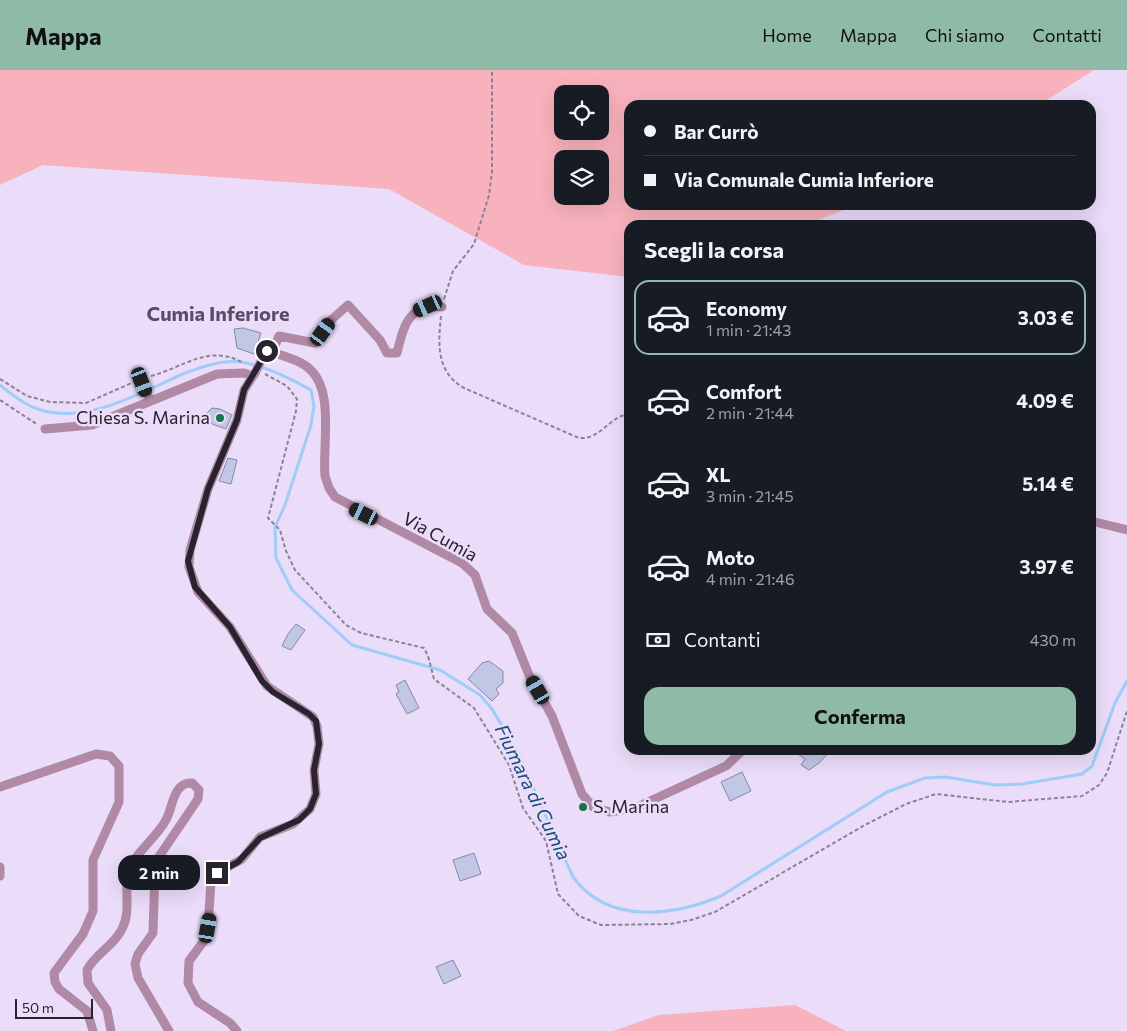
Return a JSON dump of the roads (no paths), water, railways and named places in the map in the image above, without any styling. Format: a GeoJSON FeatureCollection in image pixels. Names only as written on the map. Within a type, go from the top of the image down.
{"type":"FeatureCollection","features":[{"type":"Feature","properties":{"kind":"street"},"geometry":{"type":"LineString","coordinates":[[237,1031],[230,1023],[198,1002],[188,983],[189,961],[203,942],[208,928],[211,881],[217,873],[242,859],[260,838],[293,824],[310,809],[316,794],[314,770],[319,744],[317,726],[313,717],[267,686],[230,627],[198,592],[189,567],[190,550],[208,489],[237,420],[244,390],[256,374],[267,351],[272,352],[279,336],[315,343],[331,320],[348,305],[380,340],[387,353],[397,353],[407,320],[417,311],[428,306],[442,307]]}},
{"type":"Feature","properties":{"kind":"street","name":"Via Cumia"},"geometry":{"type":"LineString","coordinates":[[272,352],[304,365],[315,374],[321,385],[324,402],[325,476],[329,488],[335,497],[462,563],[476,575],[487,609],[512,633],[529,675],[552,716],[582,794],[593,807],[610,812],[635,808],[726,766],[738,755]]}},
{"type":"Feature","properties":{"kind":"street"},"geometry":{"type":"LineString","coordinates":[[45,429],[92,425],[149,400],[218,374],[256,374]]}},
{"type":"Feature","properties":{"kind":"street"},"geometry":{"type":"LineString","coordinates":[[142,380],[149,400]]}},
{"type":"Feature","properties":{"kind":"street"},"geometry":{"type":"LineString","coordinates":[[1096,522],[1127,530]]}},
{"type":"Feature","properties":{"kind":"street"},"geometry":{"type":"LineString","coordinates":[[0,787],[96,754],[110,756],[120,766],[119,802],[93,860],[93,911],[83,934],[54,973],[55,982],[59,990],[87,1010],[93,1031]]}},
{"type":"Feature","properties":{"kind":"street"},"geometry":{"type":"LineString","coordinates":[[111,1031],[107,1010],[88,983],[88,970],[92,962],[122,930],[127,915],[130,866],[156,836],[169,816],[178,787],[186,782],[196,785],[199,790],[198,799],[179,830],[161,851],[155,872],[152,933],[138,954],[135,964],[138,978],[169,1031]]}},
{"type":"Feature","properties":{"kind":"street"},"geometry":{"type":"LineString","coordinates":[[0,867],[0,876]]}},
{"type":"Feature","properties":{"kind":"waterway","name":"Fiumara di Cumia"},"geometry":{"type":"LineString","coordinates":[[0,385],[21,401],[35,408],[54,413],[73,413],[92,411],[111,405],[204,366],[234,361],[269,369],[311,390],[314,406],[311,425],[285,505],[275,527],[276,558],[292,590],[352,645],[440,670],[480,695],[492,709],[516,749],[573,877],[587,892],[604,903],[623,909],[642,912],[662,911],[683,908],[721,896],[887,792],[925,778],[946,777],[995,785],[1022,784],[1082,774],[1092,766],[1115,703],[1127,681]]}},
{"type":"Feature","properties":{"kind":"place","name":"Chiesa S. Marina"},"geometry":{"type":"Point","coordinates":[220,418]}},
{"type":"Feature","properties":{"kind":"place","name":"S. Marina"},"geometry":{"type":"Point","coordinates":[583,807]}},
{"type":"Feature","properties":{"kind":"district","name":"Cumia Inferiore"},"geometry":{"type":"Point","coordinates":[218,314]}}]}
